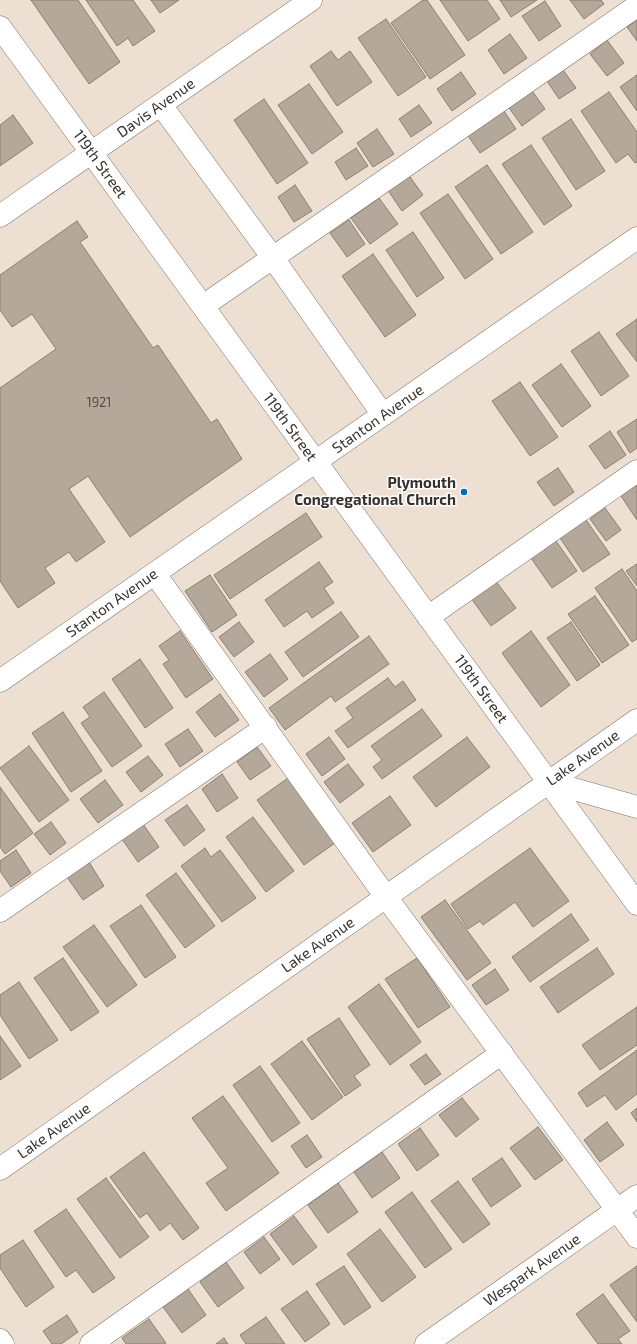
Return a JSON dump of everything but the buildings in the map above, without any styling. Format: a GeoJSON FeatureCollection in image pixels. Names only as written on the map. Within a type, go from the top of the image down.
{"type":"FeatureCollection","features":[{"type":"Feature","properties":{"kind":"street","name":"Davis Avenue"},"geometry":{"type":"LineString","coordinates":[[0,216],[311,0]]}},
{"type":"Feature","properties":{"kind":"street"},"geometry":{"type":"LineString","coordinates":[[203,306],[637,6]]}},
{"type":"Feature","properties":{"kind":"street","name":"119th Street"},"geometry":{"type":"LineString","coordinates":[[0,27],[637,904]]}},
{"type":"Feature","properties":{"kind":"street"},"geometry":{"type":"LineString","coordinates":[[161,105],[273,258],[383,415]]}},
{"type":"Feature","properties":{"kind":"street","name":"Stanton Avenue"},"geometry":{"type":"LineString","coordinates":[[0,681],[637,238]]}},
{"type":"Feature","properties":{"kind":"street"},"geometry":{"type":"LineString","coordinates":[[428,617],[637,471]]}},
{"type":"Feature","properties":{"kind":"street"},"geometry":{"type":"LineString","coordinates":[[155,574],[266,727],[386,897],[637,1237]]}},
{"type":"Feature","properties":{"kind":"street","name":"Lake Avenue"},"geometry":{"type":"LineString","coordinates":[[0,1169],[637,720]]}},
{"type":"Feature","properties":{"kind":"street"},"geometry":{"type":"LineString","coordinates":[[0,912],[266,727]]}},
{"type":"Feature","properties":{"kind":"street"},"geometry":{"type":"LineString","coordinates":[[549,782],[637,807]]}},
{"type":"Feature","properties":{"kind":"street"},"geometry":{"type":"LineString","coordinates":[[91,1344],[502,1053]]}},
{"type":"Feature","properties":{"kind":"street","name":"Wespark Avenue"},"geometry":{"type":"LineString","coordinates":[[426,1344],[637,1196]]}},
{"type":"Feature","properties":{"kind":"street"},"geometry":{"type":"LineString","coordinates":[[0,1340],[3,1344]]}},
{"type":"Feature","properties":{"kind":"place","name":"Plymouth Congregational Church"},"geometry":{"type":"Point","coordinates":[464,492]}}]}
